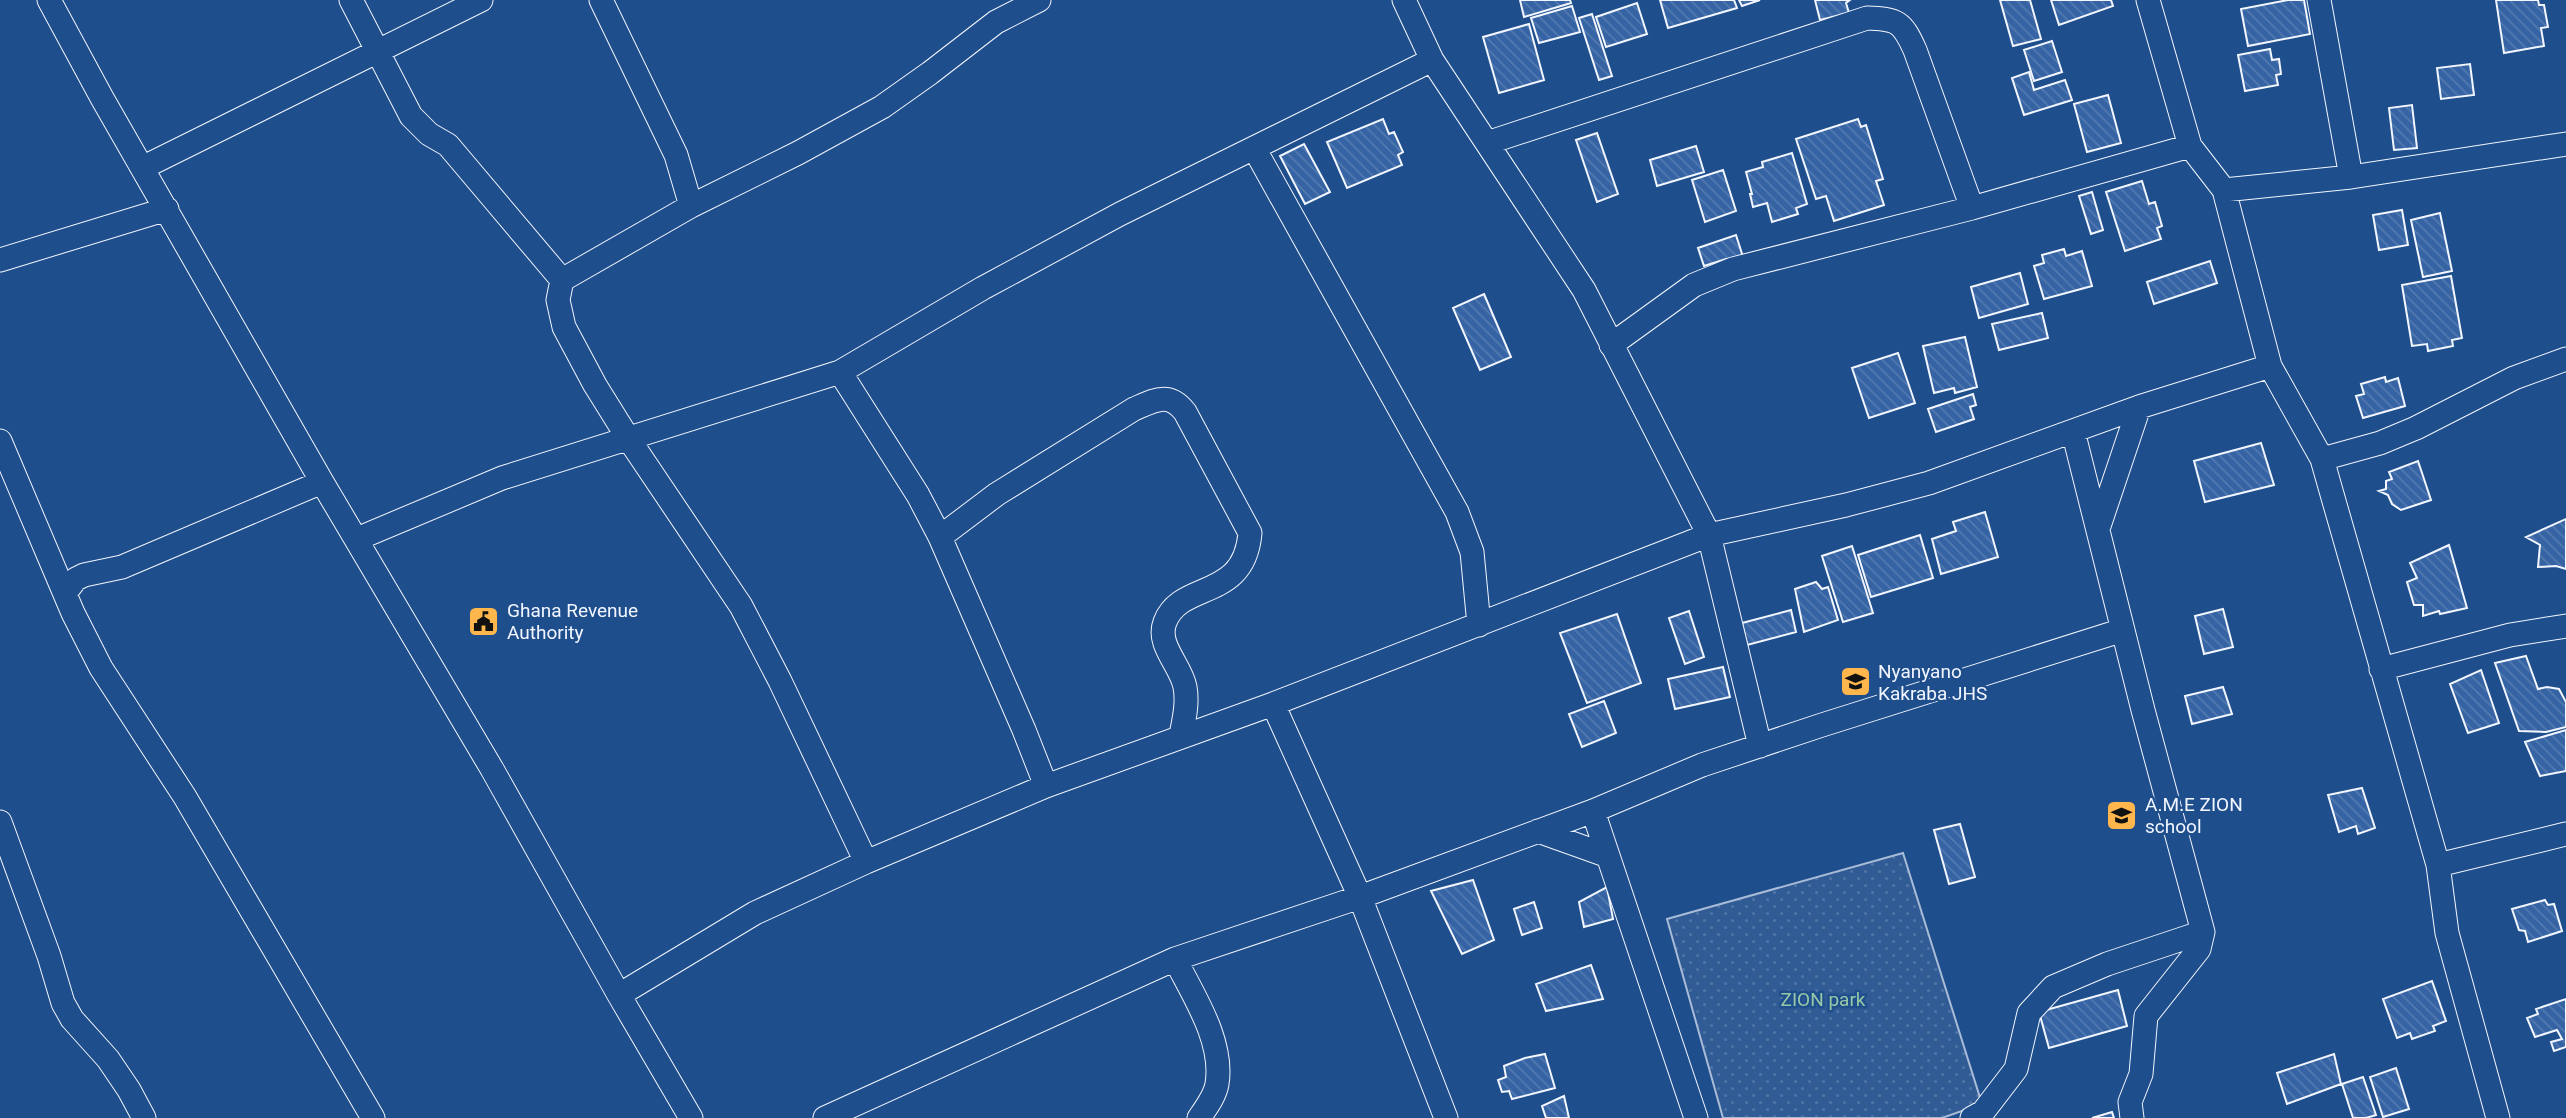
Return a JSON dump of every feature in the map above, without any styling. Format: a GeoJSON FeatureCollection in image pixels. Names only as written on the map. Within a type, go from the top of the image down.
{"type":"FeatureCollection","features":[{"type":"Feature","properties":{"kind":"street"},"geometry":{"type":"LineString","coordinates":[[49,0],[322,482],[492,769],[691,1118]]}},
{"type":"Feature","properties":{"kind":"street"},"geometry":{"type":"LineString","coordinates":[[351,0],[411,116],[429,134],[448,145],[562,281]]}},
{"type":"Feature","properties":{"kind":"street"},"geometry":{"type":"LineString","coordinates":[[142,168],[481,0]]}},
{"type":"Feature","properties":{"kind":"street"},"geometry":{"type":"LineString","coordinates":[[601,0],[676,155],[691,206]]}},
{"type":"Feature","properties":{"kind":"street"},"geometry":{"type":"LineString","coordinates":[[866,862],[780,681],[741,606],[594,385],[564,327],[558,300],[562,281],[691,206],[798,153],[882,107],[996,22],[1040,0]]}},
{"type":"Feature","properties":{"kind":"street"},"geometry":{"type":"LineString","coordinates":[[1404,0],[1432,60],[1584,290],[1709,535],[1760,746]]}},
{"type":"Feature","properties":{"kind":"street"},"geometry":{"type":"LineString","coordinates":[[2148,0],[2190,146],[2224,190],[2270,366],[2322,459],[2438,865],[2447,933],[2498,1118]]}},
{"type":"Feature","properties":{"kind":"street"},"geometry":{"type":"LineString","coordinates":[[2319,0],[2351,177]]}},
{"type":"Feature","properties":{"kind":"street"},"geometry":{"type":"LineString","coordinates":[[1487,143],[1867,18],[1892,19],[1905,29],[1915,50],[1972,208]]}},
{"type":"Feature","properties":{"kind":"street"},"geometry":{"type":"LineString","coordinates":[[357,539],[502,478],[840,372],[983,288],[1108,220],[1432,60]]}},
{"type":"Feature","properties":{"kind":"street"},"geometry":{"type":"LineString","coordinates":[[2224,190],[2351,177],[2566,144]]}},
{"type":"Feature","properties":{"kind":"street"},"geometry":{"type":"LineString","coordinates":[[1611,345],[1694,285],[1733,269],[1972,208],[2190,146]]}},
{"type":"Feature","properties":{"kind":"street"},"geometry":{"type":"LineString","coordinates":[[1254,148],[1457,512],[1472,552],[1479,625]]}},
{"type":"Feature","properties":{"kind":"street"},"geometry":{"type":"LineString","coordinates":[[0,260],[167,209]]}},
{"type":"Feature","properties":{"kind":"street"},"geometry":{"type":"LineString","coordinates":[[2322,459],[2380,443],[2416,428],[2514,378],[2566,359]]}},
{"type":"Feature","properties":{"kind":"street"},"geometry":{"type":"LineString","coordinates":[[619,995],[755,913],[866,862],[1045,786],[1273,704],[1709,535],[1846,505],[1929,483],[2139,407],[2270,366]]}},
{"type":"Feature","properties":{"kind":"street"},"geometry":{"type":"LineString","coordinates":[[840,372],[918,495],[940,537],[1024,730],[1045,786]]}},
{"type":"Feature","properties":{"kind":"street"},"geometry":{"type":"LineString","coordinates":[[940,537],[997,494],[1134,409],[1153,401],[1177,401],[1250,533],[1246,555],[1238,570],[1221,584],[1181,603],[1166,618],[1163,629],[1164,643],[1182,675],[1186,689],[1181,735]]}},
{"type":"Feature","properties":{"kind":"street"},"geometry":{"type":"LineString","coordinates":[[2098,529],[2139,407]]}},
{"type":"Feature","properties":{"kind":"street"},"geometry":{"type":"LineString","coordinates":[[2073,430],[2203,932],[2199,949],[2146,1016],[2141,1074],[2130,1102],[2132,1118]]}},
{"type":"Feature","properties":{"kind":"street"},"geometry":{"type":"LineString","coordinates":[[0,441],[65,593],[101,668],[185,797],[373,1118]]}},
{"type":"Feature","properties":{"kind":"street"},"geometry":{"type":"LineString","coordinates":[[65,593],[76,579],[85,575],[122,567],[322,482]]}},
{"type":"Feature","properties":{"kind":"street"},"geometry":{"type":"LineString","coordinates":[[2381,669],[2510,635],[2566,626]]}},
{"type":"Feature","properties":{"kind":"street"},"geometry":{"type":"LineString","coordinates":[[825,1118],[1175,959],[1360,897],[1593,811],[1702,765],[2123,630]]}},
{"type":"Feature","properties":{"kind":"street"},"geometry":{"type":"LineString","coordinates":[[1273,704],[1360,897],[1446,1118]]}},
{"type":"Feature","properties":{"kind":"street"},"geometry":{"type":"LineString","coordinates":[[1593,811],[1696,1118]]}},
{"type":"Feature","properties":{"kind":"street"},"geometry":{"type":"LineString","coordinates":[[0,822],[49,956],[63,1003],[72,1019],[108,1059],[144,1118]]}},
{"type":"Feature","properties":{"kind":"street"},"geometry":{"type":"LineString","coordinates":[[1538,831],[1608,856]]}},
{"type":"Feature","properties":{"kind":"street"},"geometry":{"type":"LineString","coordinates":[[2438,865],[2566,834]]}},
{"type":"Feature","properties":{"kind":"street"},"geometry":{"type":"LineString","coordinates":[[1972,1118],[1983,1111],[2016,1069],[2029,1013],[2053,987],[2106,964],[2203,932]]}},
{"type":"Feature","properties":{"kind":"street"},"geometry":{"type":"LineString","coordinates":[[1175,959],[1200,1008],[1216,1054],[1217,1084],[1199,1118]]}},
{"type":"Feature","properties":{"kind":"green space","name":"ZION park"},"geometry":{"type":"Polygon","coordinates":[[[1903,853],[1982,1104],[1942,1118],[1723,1118],[1667,919],[1903,853]]]}},
{"type":"Feature","properties":{"kind":"building"},"geometry":{"type":"Polygon","coordinates":[[[1520,0],[1570,0],[1571,3],[1524,17],[1520,0]]]}},
{"type":"Feature","properties":{"kind":"building"},"geometry":{"type":"Polygon","coordinates":[[[1660,0],[1734,0],[1737,8],[1668,28],[1660,0]]]}},
{"type":"Feature","properties":{"kind":"building"},"geometry":{"type":"Polygon","coordinates":[[[1739,0],[1760,0],[1742,6],[1739,0]]]}},
{"type":"Feature","properties":{"kind":"building"},"geometry":{"type":"Polygon","coordinates":[[[1815,0],[1850,0],[1846,3],[1849,13],[1820,20],[1815,0]]]}},
{"type":"Feature","properties":{"kind":"building"},"geometry":{"type":"Polygon","coordinates":[[[2000,0],[2030,0],[2041,39],[2013,46],[2000,0]]]}},
{"type":"Feature","properties":{"kind":"building"},"geometry":{"type":"Polygon","coordinates":[[[2051,0],[2111,0],[2113,6],[2059,25],[2051,0]]]}},
{"type":"Feature","properties":{"kind":"building"},"geometry":{"type":"Polygon","coordinates":[[[2288,0],[2304,0],[2310,34],[2248,46],[2241,9],[2288,0]]]}},
{"type":"Feature","properties":{"kind":"building"},"geometry":{"type":"Polygon","coordinates":[[[2496,0],[2538,0],[2539,5],[2544,5],[2548,27],[2541,28],[2544,46],[2504,53],[2496,0]]]}},
{"type":"Feature","properties":{"kind":"building"},"geometry":{"type":"Polygon","coordinates":[[[1637,3],[1647,34],[1606,47],[1596,17],[1637,3]]]}},
{"type":"Feature","properties":{"kind":"building"},"geometry":{"type":"Polygon","coordinates":[[[1572,6],[1580,32],[1539,43],[1531,18],[1572,6]]]}},
{"type":"Feature","properties":{"kind":"building"},"geometry":{"type":"Polygon","coordinates":[[[1592,14],[1612,76],[1599,80],[1579,18],[1592,14]]]}},
{"type":"Feature","properties":{"kind":"building"},"geometry":{"type":"Polygon","coordinates":[[[1529,24],[1544,80],[1499,93],[1483,37],[1529,24]]]}},
{"type":"Feature","properties":{"kind":"building"},"geometry":{"type":"Polygon","coordinates":[[[2052,41],[2062,72],[2034,81],[2024,50],[2052,41]]]}},
{"type":"Feature","properties":{"kind":"building"},"geometry":{"type":"Polygon","coordinates":[[[2270,49],[2272,60],[2279,59],[2281,74],[2276,75],[2278,85],[2245,91],[2238,55],[2270,49]]]}},
{"type":"Feature","properties":{"kind":"building"},"geometry":{"type":"Polygon","coordinates":[[[2470,64],[2474,95],[2441,99],[2437,68],[2470,64]]]}},
{"type":"Feature","properties":{"kind":"building"},"geometry":{"type":"Polygon","coordinates":[[[2029,72],[2034,90],[2065,80],[2072,100],[2024,115],[2012,78],[2029,72]]]}},
{"type":"Feature","properties":{"kind":"building"},"geometry":{"type":"Polygon","coordinates":[[[2108,95],[2121,143],[2087,152],[2074,104],[2108,95]]]}},
{"type":"Feature","properties":{"kind":"building"},"geometry":{"type":"Polygon","coordinates":[[[2412,105],[2417,148],[2394,150],[2389,108],[2412,105]]]}},
{"type":"Feature","properties":{"kind":"building"},"geometry":{"type":"Polygon","coordinates":[[[1383,119],[1389,134],[1394,132],[1403,152],[1398,155],[1402,165],[1347,188],[1327,142],[1383,119]]]}},
{"type":"Feature","properties":{"kind":"building"},"geometry":{"type":"Polygon","coordinates":[[[1858,119],[1861,127],[1866,125],[1883,179],[1876,181],[1884,205],[1834,221],[1826,196],[1816,199],[1796,139],[1858,119]]]}},
{"type":"Feature","properties":{"kind":"building"},"geometry":{"type":"Polygon","coordinates":[[[1597,133],[1618,194],[1597,202],[1576,140],[1597,133]]]}},
{"type":"Feature","properties":{"kind":"building"},"geometry":{"type":"Polygon","coordinates":[[[1304,144],[1330,192],[1305,204],[1280,156],[1304,144]]]}},
{"type":"Feature","properties":{"kind":"building"},"geometry":{"type":"Polygon","coordinates":[[[1696,146],[1704,172],[1657,186],[1650,160],[1696,146]]]}},
{"type":"Feature","properties":{"kind":"building"},"geometry":{"type":"Polygon","coordinates":[[[1792,153],[1807,204],[1796,208],[1798,214],[1772,222],[1767,203],[1753,207],[1746,172],[1763,167],[1762,162],[1792,153]]]}},
{"type":"Feature","properties":{"kind":"building"},"geometry":{"type":"Polygon","coordinates":[[[1723,170],[1736,211],[1705,222],[1692,180],[1723,170]]]}},
{"type":"Feature","properties":{"kind":"building"},"geometry":{"type":"Polygon","coordinates":[[[2142,181],[2149,204],[2155,202],[2162,226],[2157,228],[2161,239],[2125,251],[2106,192],[2142,181]]]}},
{"type":"Feature","properties":{"kind":"building"},"geometry":{"type":"Polygon","coordinates":[[[2092,192],[2103,230],[2091,234],[2079,196],[2092,192]]]}},
{"type":"Feature","properties":{"kind":"building"},"geometry":{"type":"Polygon","coordinates":[[[2402,210],[2408,245],[2379,250],[2373,215],[2402,210]]]}},
{"type":"Feature","properties":{"kind":"building"},"geometry":{"type":"Polygon","coordinates":[[[2440,213],[2452,271],[2423,277],[2411,220],[2440,213]]]}},
{"type":"Feature","properties":{"kind":"building"},"geometry":{"type":"Polygon","coordinates":[[[1736,235],[1744,260],[1728,266],[1726,259],[1704,266],[1698,248],[1736,235]]]}},
{"type":"Feature","properties":{"kind":"building"},"geometry":{"type":"Polygon","coordinates":[[[2064,249],[2066,256],[2082,251],[2092,286],[2044,299],[2034,266],[2044,263],[2042,255],[2064,249]]]}},
{"type":"Feature","properties":{"kind":"building"},"geometry":{"type":"Polygon","coordinates":[[[2210,261],[2217,283],[2154,304],[2147,282],[2210,261]]]}},
{"type":"Feature","properties":{"kind":"building"},"geometry":{"type":"Polygon","coordinates":[[[2020,273],[2028,304],[1979,318],[1971,287],[2020,273]]]}},
{"type":"Feature","properties":{"kind":"building"},"geometry":{"type":"Polygon","coordinates":[[[2451,276],[2462,338],[2452,340],[2453,346],[2428,351],[2427,344],[2412,346],[2402,285],[2451,276]]]}},
{"type":"Feature","properties":{"kind":"building"},"geometry":{"type":"Polygon","coordinates":[[[1484,294],[1511,357],[1480,370],[1453,308],[1484,294]]]}},
{"type":"Feature","properties":{"kind":"building"},"geometry":{"type":"Polygon","coordinates":[[[2042,313],[2048,338],[1999,350],[1992,324],[2042,313]]]}},
{"type":"Feature","properties":{"kind":"building"},"geometry":{"type":"Polygon","coordinates":[[[1965,337],[1977,387],[1955,393],[1954,388],[1934,393],[1923,346],[1965,337]]]}},
{"type":"Feature","properties":{"kind":"building"},"geometry":{"type":"Polygon","coordinates":[[[1898,353],[1915,403],[1869,418],[1852,368],[1898,353]]]}},
{"type":"Feature","properties":{"kind":"building"},"geometry":{"type":"Polygon","coordinates":[[[2385,377],[2386,382],[2398,378],[2405,406],[2363,418],[2356,396],[2364,394],[2361,384],[2385,377]]]}},
{"type":"Feature","properties":{"kind":"building"},"geometry":{"type":"Polygon","coordinates":[[[1973,394],[1976,405],[1970,407],[1974,419],[1936,432],[1928,409],[1973,394]]]}},
{"type":"Feature","properties":{"kind":"building"},"geometry":{"type":"Polygon","coordinates":[[[2261,443],[2274,485],[2205,502],[2194,461],[2261,443]]]}},
{"type":"Feature","properties":{"kind":"building"},"geometry":{"type":"Polygon","coordinates":[[[2418,461],[2431,500],[2401,510],[2392,504],[2388,495],[2379,491],[2386,489],[2386,481],[2392,479],[2389,472],[2418,461]]]}},
{"type":"Feature","properties":{"kind":"building"},"geometry":{"type":"Polygon","coordinates":[[[1985,512],[1998,557],[1941,574],[1932,539],[1956,531],[1953,522],[1985,512]]]}},
{"type":"Feature","properties":{"kind":"building"},"geometry":{"type":"Polygon","coordinates":[[[2566,519],[2566,569],[2556,566],[2538,567],[2540,545],[2526,537],[2566,519]]]}},
{"type":"Feature","properties":{"kind":"building"},"geometry":{"type":"Polygon","coordinates":[[[1920,535],[1933,578],[1871,597],[1858,555],[1920,535]]]}},
{"type":"Feature","properties":{"kind":"building"},"geometry":{"type":"Polygon","coordinates":[[[2449,545],[2467,608],[2423,616],[2423,605],[2414,605],[2407,582],[2417,578],[2410,563],[2449,545]]]}},
{"type":"Feature","properties":{"kind":"building"},"geometry":{"type":"Polygon","coordinates":[[[1852,546],[1873,613],[1843,622],[1822,556],[1852,546]]]}},
{"type":"Feature","properties":{"kind":"building"},"geometry":{"type":"Polygon","coordinates":[[[1816,582],[1822,589],[1828,587],[1838,620],[1804,632],[1795,589],[1816,582]]]}},
{"type":"Feature","properties":{"kind":"building"},"geometry":{"type":"Polygon","coordinates":[[[2223,609],[2233,647],[2204,654],[2195,616],[2223,609]]]}},
{"type":"Feature","properties":{"kind":"building"},"geometry":{"type":"Polygon","coordinates":[[[1791,610],[1796,632],[1747,645],[1742,623],[1791,610]]]}},
{"type":"Feature","properties":{"kind":"building"},"geometry":{"type":"Polygon","coordinates":[[[1689,611],[1704,657],[1685,664],[1669,618],[1689,611]]]}},
{"type":"Feature","properties":{"kind":"building"},"geometry":{"type":"Polygon","coordinates":[[[1617,614],[1641,683],[1587,703],[1560,633],[1617,614]]]}},
{"type":"Feature","properties":{"kind":"building"},"geometry":{"type":"Polygon","coordinates":[[[2526,656],[2538,689],[2559,689],[2566,702],[2566,727],[2546,732],[2519,731],[2495,663],[2526,656]]]}},
{"type":"Feature","properties":{"kind":"building"},"geometry":{"type":"Polygon","coordinates":[[[1723,667],[1730,697],[1675,709],[1668,679],[1723,667]]]}},
{"type":"Feature","properties":{"kind":"building"},"geometry":{"type":"Polygon","coordinates":[[[2481,670],[2499,723],[2468,733],[2450,684],[2481,670]]]}},
{"type":"Feature","properties":{"kind":"building"},"geometry":{"type":"Polygon","coordinates":[[[2223,687],[2232,714],[2192,724],[2185,696],[2223,687]]]}},
{"type":"Feature","properties":{"kind":"building"},"geometry":{"type":"Polygon","coordinates":[[[1604,701],[1616,733],[1582,747],[1569,714],[1604,701]]]}},
{"type":"Feature","properties":{"kind":"building"},"geometry":{"type":"Polygon","coordinates":[[[2566,730],[2566,771],[2540,776],[2525,742],[2566,730]]]}},
{"type":"Feature","properties":{"kind":"building"},"geometry":{"type":"Polygon","coordinates":[[[2362,788],[2375,828],[2358,834],[2356,826],[2339,832],[2328,795],[2362,788]]]}},
{"type":"Feature","properties":{"kind":"building"},"geometry":{"type":"Polygon","coordinates":[[[1960,824],[1975,877],[1949,884],[1934,830],[1960,824]]]}},
{"type":"Feature","properties":{"kind":"building"},"geometry":{"type":"Polygon","coordinates":[[[1473,880],[1494,940],[1462,954],[1431,891],[1473,880]]]}},
{"type":"Feature","properties":{"kind":"building"},"geometry":{"type":"Polygon","coordinates":[[[1607,887],[1613,919],[1584,927],[1579,902],[1607,887]]]}},
{"type":"Feature","properties":{"kind":"building"},"geometry":{"type":"Polygon","coordinates":[[[2545,900],[2548,905],[2554,904],[2562,931],[2528,942],[2525,931],[2519,930],[2512,909],[2545,900]]]}},
{"type":"Feature","properties":{"kind":"building"},"geometry":{"type":"Polygon","coordinates":[[[1534,902],[1542,928],[1522,935],[1514,909],[1534,902]]]}},
{"type":"Feature","properties":{"kind":"building"},"geometry":{"type":"Polygon","coordinates":[[[1591,965],[1603,999],[1546,1011],[1536,984],[1591,965]]]}},
{"type":"Feature","properties":{"kind":"building"},"geometry":{"type":"Polygon","coordinates":[[[2432,981],[2446,1021],[2433,1026],[2435,1031],[2412,1039],[2410,1033],[2397,1038],[2383,999],[2432,981]]]}},
{"type":"Feature","properties":{"kind":"building"},"geometry":{"type":"Polygon","coordinates":[[[2118,990],[2127,1026],[2049,1048],[2039,1012],[2118,990]]]}},
{"type":"Feature","properties":{"kind":"building"},"geometry":{"type":"Polygon","coordinates":[[[2566,999],[2566,1047],[2554,1051],[2551,1042],[2562,1039],[2557,1030],[2535,1037],[2527,1018],[2538,1014],[2536,1009],[2566,999]]]}},
{"type":"Feature","properties":{"kind":"building"},"geometry":{"type":"Polygon","coordinates":[[[1545,1054],[1555,1088],[1512,1099],[1509,1091],[1502,1092],[1498,1080],[1506,1077],[1504,1066],[1545,1054]]]}},
{"type":"Feature","properties":{"kind":"building"},"geometry":{"type":"Polygon","coordinates":[[[2334,1054],[2341,1084],[2287,1104],[2277,1073],[2334,1054]]]}},
{"type":"Feature","properties":{"kind":"building"},"geometry":{"type":"Polygon","coordinates":[[[2396,1068],[2409,1109],[2383,1117],[2370,1077],[2396,1068]]]}},
{"type":"Feature","properties":{"kind":"building"},"geometry":{"type":"Polygon","coordinates":[[[2363,1077],[2376,1115],[2353,1118],[2342,1084],[2363,1077]]]}},
{"type":"Feature","properties":{"kind":"building"},"geometry":{"type":"Polygon","coordinates":[[[1564,1096],[1569,1118],[1546,1118],[1542,1106],[1564,1096]]]}},
{"type":"Feature","properties":{"kind":"building"},"geometry":{"type":"Polygon","coordinates":[[[2112,1112],[2114,1118],[2092,1118],[2112,1112]]]}},
{"type":"Feature","properties":{"kind":"place","name":"Ghana Revenue Authority"},"geometry":{"type":"Point","coordinates":[484,621]}},
{"type":"Feature","properties":{"kind":"place","name":"Nyanyano Kakraba JHS"},"geometry":{"type":"Point","coordinates":[1855,682]}},
{"type":"Feature","properties":{"kind":"place","name":"A.M.E ZION school"},"geometry":{"type":"Point","coordinates":[2122,815]}}]}
